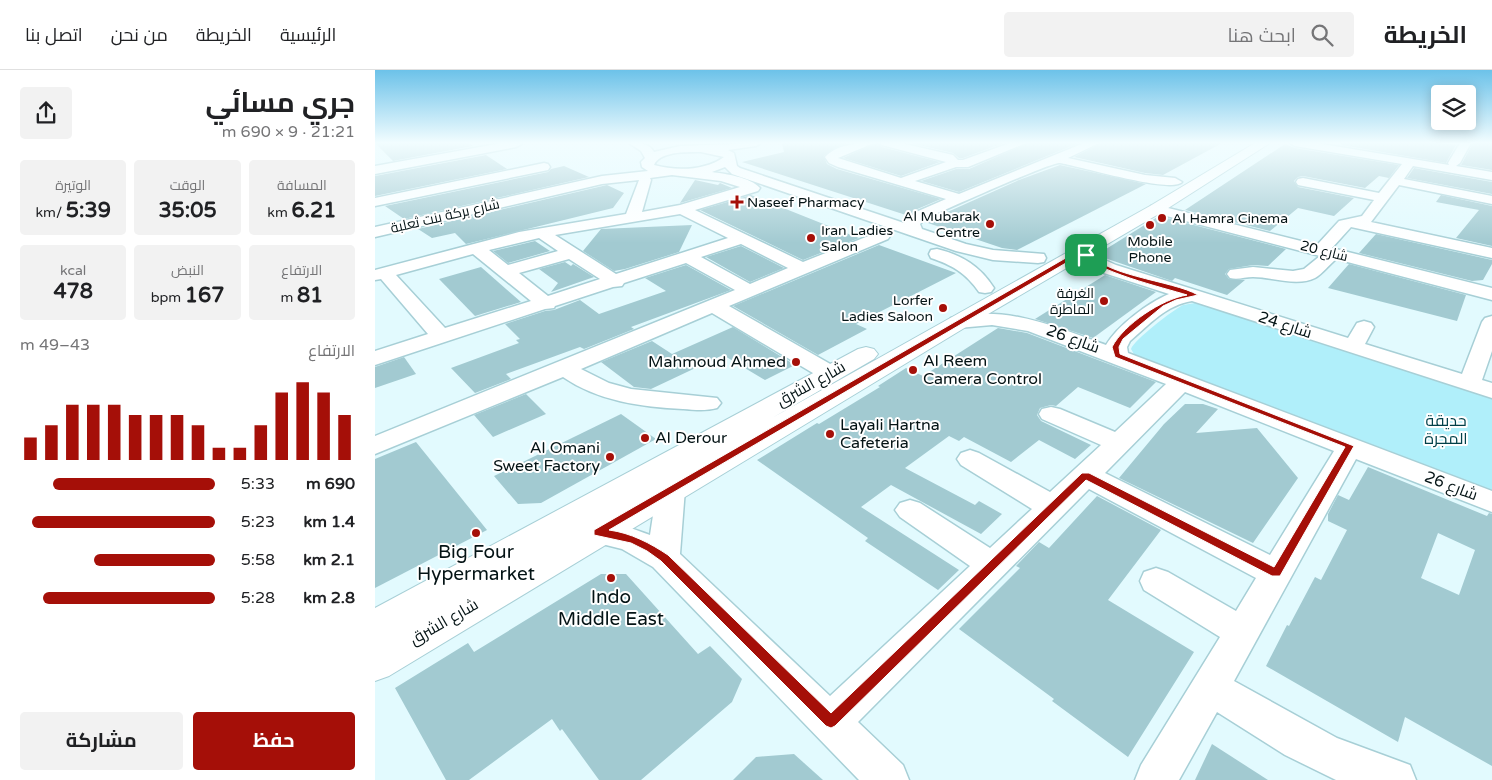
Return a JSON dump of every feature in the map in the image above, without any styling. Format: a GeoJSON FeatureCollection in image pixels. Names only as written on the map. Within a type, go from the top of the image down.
{"type":"FeatureCollection","features":[{"type":"Feature","properties":{"kind":"main road","name":"شارع الشرق"},"geometry":{"type":"LineString","coordinates":[[375,626],[1187,176]]}},
{"type":"Feature","properties":{"kind":"main road","name":"شارع الشرق"},"geometry":{"type":"LineString","coordinates":[[375,663],[958,322],[1156,209],[1199,176]]}},
{"type":"Feature","properties":{"kind":"street"},"geometry":{"type":"LineString","coordinates":[[375,202],[500,176]]}},
{"type":"Feature","properties":{"kind":"street","name":"شارع بركة بنت ثعلبة"},"geometry":{"type":"LineString","coordinates":[[382,231],[578,178],[591,176]]}},
{"type":"Feature","properties":{"kind":"street"},"geometry":{"type":"LineString","coordinates":[[715,176],[723,177],[881,236],[951,259],[965,266],[979,278],[985,288]]}},
{"type":"Feature","properties":{"kind":"street"},"geometry":{"type":"LineString","coordinates":[[754,176],[981,253],[1038,258]]}},
{"type":"Feature","properties":{"kind":"street"},"geometry":{"type":"LineString","coordinates":[[886,176],[960,199]]}},
{"type":"Feature","properties":{"kind":"street"},"geometry":{"type":"LineString","coordinates":[[904,181],[920,176]]}},
{"type":"Feature","properties":{"kind":"street"},"geometry":{"type":"LineString","coordinates":[[1004,176],[1010,178]]}},
{"type":"Feature","properties":{"kind":"street"},"geometry":{"type":"LineString","coordinates":[[916,232],[912,223],[915,219],[1015,176]]}},
{"type":"Feature","properties":{"kind":"street"},"geometry":{"type":"LineString","coordinates":[[1132,176],[1175,182]]}},
{"type":"Feature","properties":{"kind":"street"},"geometry":{"type":"LineString","coordinates":[[1237,274],[1253,272],[1293,276],[1309,274],[1327,252],[1342,226],[1367,220],[1400,176]]}},
{"type":"Feature","properties":{"kind":"street"},"geometry":{"type":"LineString","coordinates":[[631,219],[645,180]]}},
{"type":"Feature","properties":{"kind":"street"},"geometry":{"type":"LineString","coordinates":[[1396,181],[1492,200]]}},
{"type":"Feature","properties":{"kind":"street"},"geometry":{"type":"LineString","coordinates":[[1303,182],[1383,198]]}},
{"type":"Feature","properties":{"kind":"street"},"geometry":{"type":"LineString","coordinates":[[1447,184],[1475,190],[1471,196]]}},
{"type":"Feature","properties":{"kind":"street"},"geometry":{"type":"LineString","coordinates":[[442,337],[379,273],[541,233],[682,209],[753,188]]}},
{"type":"Feature","properties":{"kind":"street"},"geometry":{"type":"LineString","coordinates":[[682,209],[801,268]]}},
{"type":"Feature","properties":{"kind":"street","name":"شارع 20"},"geometry":{"type":"LineString","coordinates":[[1156,209],[1492,294]]}},
{"type":"Feature","properties":{"kind":"street"},"geometry":{"type":"LineString","coordinates":[[375,217],[382,231]]}},
{"type":"Feature","properties":{"kind":"street"},"geometry":{"type":"LineString","coordinates":[[421,222],[458,252]]}},
{"type":"Feature","properties":{"kind":"street"},"geometry":{"type":"LineString","coordinates":[[1353,223],[1492,253]]}},
{"type":"Feature","properties":{"kind":"street"},"geometry":{"type":"LineString","coordinates":[[541,233],[616,282]]}},
{"type":"Feature","properties":{"kind":"street"},"geometry":{"type":"LineString","coordinates":[[375,446],[881,236]]}},
{"type":"Feature","properties":{"kind":"street"},"geometry":{"type":"LineString","coordinates":[[375,358],[616,282],[741,239]]}},
{"type":"Feature","properties":{"kind":"street"},"geometry":{"type":"LineString","coordinates":[[476,248],[547,304]]}},
{"type":"Feature","properties":{"kind":"street","name":"شارع 24"},"geometry":{"type":"LineString","coordinates":[[1085,250],[1091,260],[1102,266],[1492,391]]}},
{"type":"Feature","properties":{"kind":"street"},"geometry":{"type":"LineString","coordinates":[[506,272],[571,253]]}},
{"type":"Feature","properties":{"kind":"street"},"geometry":{"type":"LineString","coordinates":[[965,266],[983,261],[984,256],[981,253]]}},
{"type":"Feature","properties":{"kind":"street"},"geometry":{"type":"LineString","coordinates":[[688,257],[748,290]]}},
{"type":"Feature","properties":{"kind":"street"},"geometry":{"type":"LineString","coordinates":[[1117,355],[1116,347],[1121,338],[1161,305],[1175,298],[1195,295]]}},
{"type":"Feature","properties":{"kind":"street"},"geometry":{"type":"LineString","coordinates":[[712,305],[831,374]]}},
{"type":"Feature","properties":{"kind":"street","name":"شارع 26"},"geometry":{"type":"LineString","coordinates":[[958,322],[993,318],[1021,322],[1117,355],[1492,502]]}},
{"type":"Feature","properties":{"kind":"street"},"geometry":{"type":"LineString","coordinates":[[1469,384],[1492,322]]}},
{"type":"Feature","properties":{"kind":"street"},"geometry":{"type":"LineString","coordinates":[[1353,347],[1364,327]]}},
{"type":"Feature","properties":{"kind":"street"},"geometry":{"type":"LineString","coordinates":[[563,367],[588,382],[621,394],[663,401],[709,402]]}},
{"type":"Feature","properties":{"kind":"street"},"geometry":{"type":"LineString","coordinates":[[831,722],[1183,381]]}},
{"type":"Feature","properties":{"kind":"street"},"geometry":{"type":"LineString","coordinates":[[1051,414],[1118,443]]}},
{"type":"Feature","properties":{"kind":"street"},"geometry":{"type":"LineString","coordinates":[[1156,780],[1349,446]]}},
{"type":"Feature","properties":{"kind":"street"},"geometry":{"type":"LineString","coordinates":[[971,459],[1053,507]]}},
{"type":"Feature","properties":{"kind":"street"},"geometry":{"type":"LineString","coordinates":[[1085,475],[1276,573]]}},
{"type":"Feature","properties":{"kind":"street"},"geometry":{"type":"LineString","coordinates":[[665,558],[666,523],[671,489]]}},
{"type":"Feature","properties":{"kind":"street"},"geometry":{"type":"LineString","coordinates":[[910,510],[992,565]]}},
{"type":"Feature","properties":{"kind":"street"},"geometry":{"type":"LineString","coordinates":[[597,532],[617,535],[635,541],[665,558],[888,780]]}},
{"type":"Feature","properties":{"kind":"street"},"geometry":{"type":"LineString","coordinates":[[1156,580],[1242,632]]}},
{"type":"Feature","properties":{"kind":"street"},"geometry":{"type":"LineString","coordinates":[[1210,687],[1309,747],[1345,764],[1395,780]]}},
{"type":"Feature","properties":{"kind":"green space","name":"حديقة المجرة"},"geometry":{"type":"Polygon","coordinates":[[[1195,303],[1492,397],[1492,496],[1135,356],[1131,349],[1146,332],[1183,305],[1195,303]]]}},
{"type":"Feature","properties":{"kind":"building"},"geometry":{"type":"Polygon","coordinates":[[[375,176],[472,176],[375,196],[375,176]]]}},
{"type":"Feature","properties":{"kind":"building"},"geometry":{"type":"Polygon","coordinates":[[[528,176],[589,177],[404,219],[385,206],[528,176]]]}},
{"type":"Feature","properties":{"kind":"building"},"geometry":{"type":"Polygon","coordinates":[[[786,176],[862,176],[941,199],[915,210],[909,216],[786,176]]]}},
{"type":"Feature","properties":{"kind":"building"},"geometry":{"type":"Polygon","coordinates":[[[935,176],[998,176],[959,192],[921,181],[935,176]]]}},
{"type":"Feature","properties":{"kind":"building"},"geometry":{"type":"Polygon","coordinates":[[[1030,176],[1110,176],[1146,184],[1017,250],[1002,248],[925,222],[1030,176]]]}},
{"type":"Feature","properties":{"kind":"building"},"geometry":{"type":"Polygon","coordinates":[[[1236,176],[1302,176],[1294,181],[1298,187],[1354,198],[1334,216],[1298,208],[1270,231],[1185,210],[1236,176]]]}},
{"type":"Feature","properties":{"kind":"building"},"geometry":{"type":"Polygon","coordinates":[[[1304,176],[1379,176],[1365,188],[1304,176]]]}},
{"type":"Feature","properties":{"kind":"building"},"geometry":{"type":"Polygon","coordinates":[[[1408,176],[1459,176],[1492,182],[1492,194],[1407,178],[1408,176]]]}},
{"type":"Feature","properties":{"kind":"building"},"geometry":{"type":"Polygon","coordinates":[[[695,180],[718,185],[720,183],[732,188],[680,203],[695,180]]]}},
{"type":"Feature","properties":{"kind":"building"},"geometry":{"type":"Polygon","coordinates":[[[607,185],[624,193],[613,208],[466,244],[455,233],[432,238],[418,229],[607,185]]]}},
{"type":"Feature","properties":{"kind":"building"},"geometry":{"type":"Polygon","coordinates":[[[751,195],[859,238],[803,260],[700,210],[751,195]]]}},
{"type":"Feature","properties":{"kind":"building"},"geometry":{"type":"Polygon","coordinates":[[[1441,195],[1492,206],[1492,246],[1456,238],[1479,210],[1436,202],[1441,195]]]}},
{"type":"Feature","properties":{"kind":"building"},"geometry":{"type":"Polygon","coordinates":[[[1159,216],[1286,249],[1268,266],[1253,265],[1229,269],[1225,274],[1229,279],[1245,280],[1227,295],[1175,278],[1172,281],[1099,256],[1098,254],[1159,216]]]}},
{"type":"Feature","properties":{"kind":"building"},"geometry":{"type":"Polygon","coordinates":[[[692,225],[679,252],[625,269],[614,271],[583,251],[601,229],[692,225]]]}},
{"type":"Feature","properties":{"kind":"building"},"geometry":{"type":"Polygon","coordinates":[[[1376,234],[1492,260],[1492,264],[1483,280],[1472,281],[1359,253],[1376,234]]]}},
{"type":"Feature","properties":{"kind":"building"},"geometry":{"type":"Polygon","coordinates":[[[535,241],[550,251],[508,263],[493,251],[535,241]]]}},
{"type":"Feature","properties":{"kind":"building"},"geometry":{"type":"Polygon","coordinates":[[[879,245],[956,273],[856,324],[867,329],[818,355],[733,306],[879,245]]]}},
{"type":"Feature","properties":{"kind":"building"},"geometry":{"type":"Polygon","coordinates":[[[741,246],[784,268],[750,282],[706,257],[741,246]]]}},
{"type":"Feature","properties":{"kind":"building"},"geometry":{"type":"Polygon","coordinates":[[[565,262],[571,266],[573,264],[594,277],[551,292],[558,283],[539,269],[565,262]]]}},
{"type":"Feature","properties":{"kind":"building"},"geometry":{"type":"Polygon","coordinates":[[[1349,264],[1466,295],[1457,321],[1328,288],[1349,264]]]}},
{"type":"Feature","properties":{"kind":"building"},"geometry":{"type":"Polygon","coordinates":[[[686,265],[731,290],[631,327],[634,329],[584,349],[580,347],[506,374],[511,379],[475,393],[451,368],[519,343],[516,340],[520,339],[505,324],[545,311],[554,310],[580,300],[599,314],[666,291],[645,278],[686,265]]]}},
{"type":"Feature","properties":{"kind":"building"},"geometry":{"type":"Polygon","coordinates":[[[481,267],[521,302],[475,316],[439,279],[481,267]]]}},
{"type":"Feature","properties":{"kind":"building","name":"الغرفة الماطرة"},"geometry":{"type":"Polygon","coordinates":[[[1105,275],[1156,292],[1093,338],[1035,319],[1105,275]]]}},
{"type":"Feature","properties":{"kind":"building"},"geometry":{"type":"Polygon","coordinates":[[[733,327],[795,365],[765,380],[723,355],[651,389],[634,387],[601,362],[652,341],[672,354],[733,327]]]}},
{"type":"Feature","properties":{"kind":"building"},"geometry":{"type":"Polygon","coordinates":[[[998,328],[1027,333],[1156,382],[1130,408],[1078,387],[1056,406],[1051,405],[1040,408],[1037,415],[1041,421],[1091,445],[1075,459],[1039,440],[1011,462],[964,437],[959,441],[949,436],[905,468],[975,505],[979,501],[1002,514],[981,534],[891,485],[861,507],[959,570],[938,590],[865,541],[868,538],[757,460],[880,387],[878,386],[906,368],[923,376],[998,328]]]}},
{"type":"Feature","properties":{"kind":"building"},"geometry":{"type":"Polygon","coordinates":[[[404,357],[416,374],[375,388],[375,367],[404,357]]]}},
{"type":"Feature","properties":{"kind":"building"},"geometry":{"type":"Polygon","coordinates":[[[526,394],[546,414],[493,437],[474,415],[526,394]]]}},
{"type":"Feature","properties":{"kind":"building"},"geometry":{"type":"Polygon","coordinates":[[[1185,404],[1203,404],[1218,409],[1196,433],[1257,428],[1298,478],[1253,543],[1119,478],[1164,424],[1185,404]]]}},
{"type":"Feature","properties":{"kind":"building"},"geometry":{"type":"Polygon","coordinates":[[[621,414],[656,439],[541,503],[518,504],[494,476],[621,414]]]}},
{"type":"Feature","properties":{"kind":"building"},"geometry":{"type":"Polygon","coordinates":[[[416,442],[487,530],[375,588],[375,459],[416,442]]]}},
{"type":"Feature","properties":{"kind":"building"},"geometry":{"type":"Polygon","coordinates":[[[1368,467],[1487,516],[1489,513],[1492,514],[1492,766],[1405,717],[1398,742],[1266,666],[1315,577],[1321,580],[1347,530],[1328,521],[1328,514],[1338,495],[1349,500],[1368,467]],[[1438,533],[1421,578],[1459,595],[1475,550],[1438,533]]]}},
{"type":"Feature","properties":{"kind":"building"},"geometry":{"type":"Polygon","coordinates":[[[1097,496],[1161,530],[1108,600],[1194,652],[1128,757],[1052,701],[1054,699],[959,629],[1020,568],[1016,566],[1039,542],[1049,548],[1097,496]]]}},
{"type":"Feature","properties":{"kind":"building"},"geometry":{"type":"Polygon","coordinates":[[[601,574],[626,574],[698,654],[710,646],[742,679],[732,702],[641,780],[599,780],[562,729],[560,731],[552,719],[469,780],[446,780],[395,688],[468,643],[474,652],[601,574]]]}},
{"type":"Feature","properties":{"kind":"building"},"geometry":{"type":"Polygon","coordinates":[[[1212,744],[1268,780],[1195,780],[1212,744]]]}},
{"type":"Feature","properties":{"kind":"building"},"geometry":{"type":"Polygon","coordinates":[[[794,754],[823,780],[733,780],[756,757],[794,754]]]}},
{"type":"Feature","properties":{"kind":"place","name":"Naseef Pharmacy"},"geometry":{"type":"Point","coordinates":[737,202]}},
{"type":"Feature","properties":{"kind":"place","name":"Al Hamra Cinema"},"geometry":{"type":"Point","coordinates":[1162,218]}},
{"type":"Feature","properties":{"kind":"place","name":"Al Mubarak Centre"},"geometry":{"type":"Point","coordinates":[990,224]}},
{"type":"Feature","properties":{"kind":"place","name":"Mobile Phone"},"geometry":{"type":"Point","coordinates":[1150,225]}},
{"type":"Feature","properties":{"kind":"place","name":"Iran Ladies Salon"},"geometry":{"type":"Point","coordinates":[811,238]}},
{"type":"Feature","properties":{"kind":"place","name":"الغرفة الماطرة"},"geometry":{"type":"Point","coordinates":[1104,301]}},
{"type":"Feature","properties":{"kind":"place","name":"Lorfer Ladies Saloon"},"geometry":{"type":"Point","coordinates":[943,308]}},
{"type":"Feature","properties":{"kind":"place","name":"Mahmoud Ahmed"},"geometry":{"type":"Point","coordinates":[796,362]}},
{"type":"Feature","properties":{"kind":"place","name":"Al Reem Camera Control"},"geometry":{"type":"Point","coordinates":[913,370]}},
{"type":"Feature","properties":{"kind":"place","name":"Layali Hartna Cafeteria"},"geometry":{"type":"Point","coordinates":[830,434]}},
{"type":"Feature","properties":{"kind":"place","name":"Al Derour"},"geometry":{"type":"Point","coordinates":[645,438]}},
{"type":"Feature","properties":{"kind":"place","name":"Al Omani Sweet Factory"},"geometry":{"type":"Point","coordinates":[610,457]}},
{"type":"Feature","properties":{"kind":"place","name":"Big Four Hypermarket"},"geometry":{"type":"Point","coordinates":[476,533]}},
{"type":"Feature","properties":{"kind":"place","name":"Indo Middle East"},"geometry":{"type":"Point","coordinates":[611,578]}},
{"type":"Feature","properties":{"kind":"route"},"geometry":{"type":"LineString","coordinates":[[1085,250],[1086,255],[1091,260],[1110,269],[1195,295],[1175,298],[1161,305],[1121,338],[1116,347],[1117,355],[1349,446],[1276,573],[1085,475],[831,722],[665,558],[635,541],[617,535],[597,532],[1085,250]]}}]}
